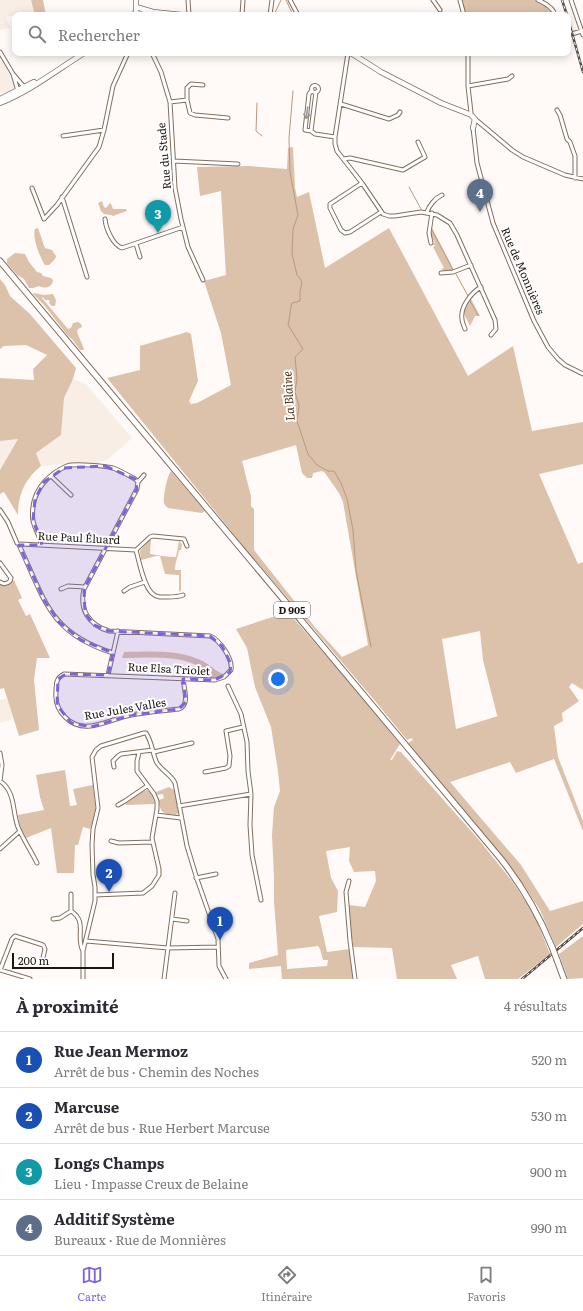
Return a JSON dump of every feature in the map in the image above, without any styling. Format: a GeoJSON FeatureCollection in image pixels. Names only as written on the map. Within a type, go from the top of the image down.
{"type":"FeatureCollection","features":[{"type":"Feature","properties":{"kind":"main road","name":"D 905"},"geometry":{"type":"LineString","coordinates":[[0,261],[501,859],[529,898],[540,919],[564,979]]}},
{"type":"Feature","properties":{"kind":"main road","name":"D 905"},"geometry":{"type":"LineString","coordinates":[[0,265],[14,281],[18,282]]}},
{"type":"Feature","properties":{"kind":"street"},"geometry":{"type":"LineString","coordinates":[[136,0],[138,7]]}},
{"type":"Feature","properties":{"kind":"street"},"geometry":{"type":"LineString","coordinates":[[137,12],[140,0]]}},
{"type":"Feature","properties":{"kind":"street"},"geometry":{"type":"LineString","coordinates":[[188,0],[190,12]]}},
{"type":"Feature","properties":{"kind":"street"},"geometry":{"type":"LineString","coordinates":[[242,12],[243,0]]}},
{"type":"Feature","properties":{"kind":"street"},"geometry":{"type":"LineString","coordinates":[[270,12],[272,0]]}},
{"type":"Feature","properties":{"kind":"street"},"geometry":{"type":"LineString","coordinates":[[290,0],[296,12]]}},
{"type":"Feature","properties":{"kind":"street"},"geometry":{"type":"LineString","coordinates":[[433,0],[440,10]]}},
{"type":"Feature","properties":{"kind":"street"},"geometry":{"type":"LineString","coordinates":[[460,0],[463,12]]}},
{"type":"Feature","properties":{"kind":"street"},"geometry":{"type":"LineString","coordinates":[[538,0],[550,7],[554,12]]}},
{"type":"Feature","properties":{"kind":"street"},"geometry":{"type":"LineString","coordinates":[[571,0],[583,35]]}},
{"type":"Feature","properties":{"kind":"street"},"geometry":{"type":"LineString","coordinates":[[138,7],[153,12]]}},
{"type":"Feature","properties":{"kind":"street"},"geometry":{"type":"LineString","coordinates":[[571,34],[582,31]]}},
{"type":"Feature","properties":{"kind":"street"},"geometry":{"type":"LineString","coordinates":[[0,52],[13,74],[26,89]]}},
{"type":"Feature","properties":{"kind":"street"},"geometry":{"type":"LineString","coordinates":[[0,103],[45,78],[79,56]]}},
{"type":"Feature","properties":{"kind":"street"},"geometry":{"type":"LineString","coordinates":[[32,188],[44,219],[96,152],[104,130],[115,82],[127,56]]}},
{"type":"Feature","properties":{"kind":"street","name":"Rue du Stade"},"geometry":{"type":"LineString","coordinates":[[154,56],[162,72],[170,102],[175,188],[183,227],[188,247],[203,280]]}},
{"type":"Feature","properties":{"kind":"street"},"geometry":{"type":"LineString","coordinates":[[346,62],[349,56]]}},
{"type":"Feature","properties":{"kind":"street"},"geometry":{"type":"LineString","coordinates":[[349,56],[346,62],[335,137],[336,149],[362,183],[381,212],[385,215],[395,216],[427,212],[441,217],[453,227],[495,320],[496,329],[491,335]]}},
{"type":"Feature","properties":{"kind":"street"},"geometry":{"type":"LineString","coordinates":[[353,56],[441,103],[470,115],[512,150],[523,157],[550,169],[582,179]]}},
{"type":"Feature","properties":{"kind":"street"},"geometry":{"type":"LineString","coordinates":[[468,56],[470,115]]}},
{"type":"Feature","properties":{"kind":"street"},"geometry":{"type":"LineString","coordinates":[[13,74],[18,93]]}},
{"type":"Feature","properties":{"kind":"street"},"geometry":{"type":"LineString","coordinates":[[468,86],[508,79],[512,76]]}},
{"type":"Feature","properties":{"kind":"street"},"geometry":{"type":"LineString","coordinates":[[203,85],[191,84],[187,88],[189,111],[193,115],[228,118]]}},
{"type":"Feature","properties":{"kind":"street"},"geometry":{"type":"LineString","coordinates":[[311,131],[314,91],[309,94],[305,130],[311,131],[315,134],[335,137]]}},
{"type":"Feature","properties":{"kind":"street"},"geometry":{"type":"LineString","coordinates":[[0,99],[18,93]]}},
{"type":"Feature","properties":{"kind":"street"},"geometry":{"type":"LineString","coordinates":[[170,102],[187,100]]}},
{"type":"Feature","properties":{"kind":"street"},"geometry":{"type":"LineString","coordinates":[[340,104],[389,119],[398,115],[400,112]]}},
{"type":"Feature","properties":{"kind":"street"},"geometry":{"type":"LineString","coordinates":[[470,106],[470,115]]}},
{"type":"Feature","properties":{"kind":"street"},"geometry":{"type":"LineString","coordinates":[[557,110],[560,115],[567,139],[570,142],[575,156],[575,178]]}},
{"type":"Feature","properties":{"kind":"street","name":"Rue de Monnières"},"geometry":{"type":"LineString","coordinates":[[470,115],[473,127],[477,163],[493,223],[537,328],[548,347],[558,359],[565,365],[583,374]]}},
{"type":"Feature","properties":{"kind":"street"},"geometry":{"type":"LineString","coordinates":[[473,127],[480,123]]}},
{"type":"Feature","properties":{"kind":"street"},"geometry":{"type":"LineString","coordinates":[[63,136],[104,130]]}},
{"type":"Feature","properties":{"kind":"street"},"geometry":{"type":"LineString","coordinates":[[344,159],[350,158],[403,170],[425,157],[418,142]]}},
{"type":"Feature","properties":{"kind":"street","name":"Rue du Stade"},"geometry":{"type":"LineString","coordinates":[[174,161],[238,164]]}},
{"type":"Feature","properties":{"kind":"street"},"geometry":{"type":"LineString","coordinates":[[362,183],[330,204],[330,208],[341,230],[345,233],[350,232],[381,212]]}},
{"type":"Feature","properties":{"kind":"street"},"geometry":{"type":"LineString","coordinates":[[427,212],[430,206],[438,197],[442,195]]}},
{"type":"Feature","properties":{"kind":"street"},"geometry":{"type":"LineString","coordinates":[[62,197],[87,277]]}},
{"type":"Feature","properties":{"kind":"street"},"geometry":{"type":"LineString","coordinates":[[431,243],[429,233],[432,213]]}},
{"type":"Feature","properties":{"kind":"street"},"geometry":{"type":"LineString","coordinates":[[105,219],[110,234],[119,247],[124,248],[183,227]]}},
{"type":"Feature","properties":{"kind":"street"},"geometry":{"type":"LineString","coordinates":[[136,244],[140,257]]}},
{"type":"Feature","properties":{"kind":"street"},"geometry":{"type":"LineString","coordinates":[[441,273],[453,272],[471,265]]}},
{"type":"Feature","properties":{"kind":"street"},"geometry":{"type":"LineString","coordinates":[[465,329],[462,319],[464,306],[476,290],[481,287]]}},
{"type":"Feature","properties":{"kind":"street"},"geometry":{"type":"LineString","coordinates":[[41,545],[33,523],[33,506],[40,488],[51,476],[69,465],[100,466],[113,468],[138,482]]}},
{"type":"Feature","properties":{"kind":"street"},"geometry":{"type":"LineString","coordinates":[[105,549],[137,489],[138,482],[144,475]]}},
{"type":"Feature","properties":{"kind":"street"},"geometry":{"type":"LineString","coordinates":[[51,476],[70,495]]}},
{"type":"Feature","properties":{"kind":"street"},"geometry":{"type":"LineString","coordinates":[[0,510],[19,544],[44,600],[59,622],[81,640],[113,653]]}},
{"type":"Feature","properties":{"kind":"street"},"geometry":{"type":"LineString","coordinates":[[183,595],[178,597],[156,596],[149,591],[136,550],[153,536],[184,539],[187,546]]}},
{"type":"Feature","properties":{"kind":"street","name":"Rue Paul Éluard"},"geometry":{"type":"LineString","coordinates":[[19,544],[136,550]]}},
{"type":"Feature","properties":{"kind":"street","name":"Rue Elsa Triolet"},"geometry":{"type":"LineString","coordinates":[[105,549],[85,587],[82,598],[85,613],[94,625],[103,629],[118,632],[206,635],[218,641],[231,664],[229,674],[214,680],[108,675],[118,632]]}},
{"type":"Feature","properties":{"kind":"street"},"geometry":{"type":"LineString","coordinates":[[0,563],[10,576],[11,580],[6,584],[0,582]]}},
{"type":"Feature","properties":{"kind":"street"},"geometry":{"type":"LineString","coordinates":[[124,591],[130,587],[145,582]]}},
{"type":"Feature","properties":{"kind":"street"},"geometry":{"type":"LineString","coordinates":[[61,589],[68,586],[85,587]]}},
{"type":"Feature","properties":{"kind":"street","name":"Rue Jules Valles"},"geometry":{"type":"LineString","coordinates":[[108,675],[64,674],[59,677],[56,682],[56,697],[59,709],[64,717],[72,723],[87,727],[131,715],[179,709],[184,706],[186,702],[182,679]]}},
{"type":"Feature","properties":{"kind":"street"},"geometry":{"type":"LineString","coordinates":[[228,686],[241,714],[248,749],[248,771],[251,794],[250,825],[252,854],[260,900]]}},
{"type":"Feature","properties":{"kind":"street"},"geometry":{"type":"LineString","coordinates":[[205,772],[226,768],[229,766],[230,756],[226,731],[243,727]]}},
{"type":"Feature","properties":{"kind":"street"},"geometry":{"type":"LineString","coordinates":[[84,979],[83,951],[95,901],[92,845],[93,829],[98,808],[92,765],[93,754],[101,746],[144,732],[150,739],[159,765],[174,782],[187,846],[196,878],[218,939],[219,966],[226,979]]}},
{"type":"Feature","properties":{"kind":"street"},"geometry":{"type":"LineString","coordinates":[[114,767],[113,761],[118,756],[124,754],[154,751],[192,743]]}},
{"type":"Feature","properties":{"kind":"street"},"geometry":{"type":"LineString","coordinates":[[0,753],[2,765],[0,781],[5,785],[10,794],[14,804],[16,821],[37,863]]}},
{"type":"Feature","properties":{"kind":"street"},"geometry":{"type":"LineString","coordinates":[[95,895],[144,893],[158,878],[160,873],[152,842],[157,805],[155,797],[137,771],[139,753]]}},
{"type":"Feature","properties":{"kind":"street"},"geometry":{"type":"LineString","coordinates":[[118,805],[147,786]]}},
{"type":"Feature","properties":{"kind":"street"},"geometry":{"type":"LineString","coordinates":[[179,806],[251,794]]}},
{"type":"Feature","properties":{"kind":"street"},"geometry":{"type":"LineString","coordinates":[[156,814],[181,818]]}},
{"type":"Feature","properties":{"kind":"street"},"geometry":{"type":"LineString","coordinates":[[0,849],[20,831]]}},
{"type":"Feature","properties":{"kind":"street"},"geometry":{"type":"LineString","coordinates":[[111,841],[119,843],[152,842]]}},
{"type":"Feature","properties":{"kind":"street"},"geometry":{"type":"LineString","coordinates":[[196,878],[216,874]]}},
{"type":"Feature","properties":{"kind":"street"},"geometry":{"type":"LineString","coordinates":[[349,881],[346,892],[355,979]]}},
{"type":"Feature","properties":{"kind":"street"},"geometry":{"type":"LineString","coordinates":[[71,894],[71,911]]}},
{"type":"Feature","properties":{"kind":"street"},"geometry":{"type":"LineString","coordinates":[[164,979],[175,894]]}},
{"type":"Feature","properties":{"kind":"street"},"geometry":{"type":"LineString","coordinates":[[53,919],[60,918],[71,911]]}},
{"type":"Feature","properties":{"kind":"street"},"geometry":{"type":"LineString","coordinates":[[71,911],[78,916],[80,920],[80,945],[83,951]]}},
{"type":"Feature","properties":{"kind":"street"},"geometry":{"type":"LineString","coordinates":[[172,919],[187,921]]}},
{"type":"Feature","properties":{"kind":"street"},"geometry":{"type":"LineString","coordinates":[[30,979],[0,970],[12,939],[15,936],[43,945],[45,949],[42,962]]}},
{"type":"Feature","properties":{"kind":"street"},"geometry":{"type":"LineString","coordinates":[[86,941],[168,948],[218,947]]}},
{"type":"Feature","properties":{"kind":"highlighted area"},"geometry":{"type":"Polygon","coordinates":[[[105,466],[135,479],[137,489],[84,589],[85,613],[94,625],[109,631],[210,636],[222,646],[231,664],[230,672],[215,680],[183,679],[186,702],[179,709],[131,715],[91,727],[71,723],[57,705],[58,679],[66,674],[108,675],[113,653],[81,640],[59,622],[44,600],[19,545],[42,545],[33,520],[35,499],[44,482],[64,468],[105,466]]]}},
{"type":"Feature","properties":{"kind":"shaded area"},"geometry":{"type":"Polygon","coordinates":[[[0,0],[31,0],[34,12],[12,12],[12,16],[6,17],[10,28],[0,30],[0,0]]]}},
{"type":"Feature","properties":{"kind":"shaded area"},"geometry":{"type":"Polygon","coordinates":[[[31,0],[43,0],[45,12],[34,12],[31,0]]]}},
{"type":"Feature","properties":{"kind":"shaded area"},"geometry":{"type":"Polygon","coordinates":[[[462,0],[535,0],[555,9],[556,12],[465,12],[462,0]]]}},
{"type":"Feature","properties":{"kind":"shaded area"},"geometry":{"type":"Polygon","coordinates":[[[3,60],[9,70],[15,86],[10,91],[0,93],[0,61],[3,60]]]}},
{"type":"Feature","properties":{"kind":"shaded area"},"geometry":{"type":"Polygon","coordinates":[[[293,147],[295,188],[297,197],[309,192],[325,268],[389,228],[468,376],[513,346],[532,431],[583,422],[583,464],[539,474],[578,564],[583,562],[583,690],[572,683],[569,687],[579,701],[562,713],[563,721],[554,726],[558,757],[583,821],[583,831],[554,759],[516,773],[510,762],[450,782],[521,865],[550,911],[583,901],[583,924],[556,947],[540,910],[523,884],[408,743],[413,740],[411,738],[407,740],[249,553],[107,378],[140,370],[140,346],[187,332],[191,334],[198,381],[189,401],[191,404],[197,403],[231,385],[221,333],[204,281],[226,275],[221,191],[200,196],[197,167],[249,166],[287,169],[288,148],[293,147]],[[296,445],[242,461],[251,496],[251,506],[254,509],[254,550],[314,626],[342,657],[368,645],[343,502],[339,493],[325,473],[322,471],[313,473],[312,478],[307,478],[302,473],[296,445]],[[480,631],[442,639],[456,729],[498,716],[483,660],[480,631]]]}},
{"type":"Feature","properties":{"kind":"shaded area"},"geometry":{"type":"Polygon","coordinates":[[[102,201],[104,207],[106,208],[110,203],[113,209],[126,209],[127,211],[113,216],[104,214],[98,203],[102,201]]]}},
{"type":"Feature","properties":{"kind":"shaded area"},"geometry":{"type":"Polygon","coordinates":[[[431,226],[455,270],[448,272],[441,269],[444,268],[433,247],[435,246],[433,244],[435,243],[431,235],[431,226]]]}},
{"type":"Feature","properties":{"kind":"shaded area"},"geometry":{"type":"Polygon","coordinates":[[[38,228],[45,248],[52,250],[56,256],[49,265],[45,265],[37,247],[34,233],[35,229],[38,228]]]}},
{"type":"Feature","properties":{"kind":"shaded area"},"geometry":{"type":"Polygon","coordinates":[[[15,253],[25,254],[37,272],[53,280],[51,285],[46,288],[39,286],[29,288],[24,279],[17,275],[7,263],[7,259],[15,253]]]}},
{"type":"Feature","properties":{"kind":"shaded area"},"geometry":{"type":"Polygon","coordinates":[[[0,279],[5,285],[10,296],[30,314],[76,368],[73,379],[64,398],[61,435],[36,453],[41,466],[31,476],[21,494],[18,515],[4,492],[0,494],[0,470],[18,439],[0,441],[0,378],[34,380],[33,369],[47,355],[26,345],[4,346],[0,349],[0,279]]]}},
{"type":"Feature","properties":{"kind":"shaded area"},"geometry":{"type":"Polygon","coordinates":[[[33,294],[44,295],[53,294],[56,300],[55,306],[52,306],[49,303],[50,301],[45,300],[43,297],[42,298],[68,329],[71,328],[73,323],[78,322],[81,324],[82,327],[78,329],[77,332],[84,349],[83,350],[80,350],[44,305],[33,294]]]}},
{"type":"Feature","properties":{"kind":"shaded area"},"geometry":{"type":"Polygon","coordinates":[[[471,299],[480,316],[475,316],[470,326],[463,312],[465,306],[471,299]]]}},
{"type":"Feature","properties":{"kind":"shaded area"},"geometry":{"type":"Polygon","coordinates":[[[73,379],[86,384],[132,438],[108,459],[98,463],[41,466],[36,453],[61,435],[64,398],[73,379]]]}},
{"type":"Feature","properties":{"kind":"shaded area"},"geometry":{"type":"Polygon","coordinates":[[[18,439],[0,470],[0,441],[18,439]]]}},
{"type":"Feature","properties":{"kind":"shaded area"},"geometry":{"type":"Polygon","coordinates":[[[171,471],[205,511],[202,513],[168,508],[165,505],[165,492],[168,477],[171,471]]]}},
{"type":"Feature","properties":{"kind":"shaded area"},"geometry":{"type":"Polygon","coordinates":[[[151,538],[150,554],[176,557],[179,541],[182,544],[175,567],[175,570],[181,570],[181,590],[179,592],[179,575],[165,574],[160,556],[141,560],[140,551],[151,538]]]}},
{"type":"Feature","properties":{"kind":"shaded area"},"geometry":{"type":"Polygon","coordinates":[[[14,580],[22,598],[18,600],[26,616],[30,614],[50,658],[37,658],[34,680],[39,730],[19,736],[4,688],[0,689],[0,583],[5,585],[14,580]]]}},
{"type":"Feature","properties":{"kind":"shaded area"},"geometry":{"type":"Polygon","coordinates":[[[288,612],[400,744],[390,760],[392,760],[397,751],[401,752],[479,840],[512,881],[534,914],[550,954],[518,979],[485,979],[478,956],[451,965],[457,979],[397,979],[392,948],[352,947],[349,905],[365,907],[376,881],[375,871],[354,872],[349,861],[350,847],[326,851],[331,878],[338,891],[337,912],[319,916],[327,952],[350,949],[353,979],[282,979],[281,966],[249,969],[249,963],[278,955],[274,901],[272,835],[274,807],[280,791],[271,727],[255,687],[247,648],[236,629],[288,612]],[[318,946],[286,950],[287,969],[327,966],[328,960],[323,960],[318,946]]]}},
{"type":"Feature","properties":{"kind":"shaded area"},"geometry":{"type":"Polygon","coordinates":[[[124,652],[179,653],[201,660],[218,672],[224,674],[219,677],[209,678],[210,674],[196,665],[186,661],[168,658],[122,658],[124,652]]]}},
{"type":"Feature","properties":{"kind":"shaded area"},"geometry":{"type":"Polygon","coordinates":[[[7,698],[13,719],[0,723],[0,700],[7,698]]]}},
{"type":"Feature","properties":{"kind":"shaded area"},"geometry":{"type":"Polygon","coordinates":[[[65,770],[70,806],[77,805],[73,789],[93,785],[96,813],[90,829],[83,827],[78,845],[75,845],[74,873],[57,873],[51,828],[26,838],[19,823],[18,815],[44,810],[36,775],[65,770]]]}},
{"type":"Feature","properties":{"kind":"shaded area"},"geometry":{"type":"Polygon","coordinates":[[[169,787],[174,790],[176,796],[178,813],[176,815],[165,813],[161,810],[159,800],[164,798],[163,794],[157,795],[156,792],[169,787]]]}},
{"type":"Feature","properties":{"kind":"shaded area"},"geometry":{"type":"Polygon","coordinates":[[[147,790],[151,793],[155,804],[126,805],[126,803],[147,790]]]}},
{"type":"Feature","properties":{"kind":"shaded area"},"geometry":{"type":"Polygon","coordinates":[[[583,936],[583,978],[568,979],[559,954],[583,936]]]}},
{"type":"Feature","properties":{"kind":"waterway","name":"La Blaine"},"geometry":{"type":"LineString","coordinates":[[275,12],[281,0]]}},
{"type":"Feature","properties":{"kind":"waterway","name":"La Blaine"},"geometry":{"type":"LineString","coordinates":[[286,0],[292,12]]}},
{"type":"Feature","properties":{"kind":"waterway","name":"La Blaine"},"geometry":{"type":"LineString","coordinates":[[293,91],[289,138],[290,172],[298,215],[293,229],[292,254],[297,275],[302,283],[300,301],[292,303],[288,325],[303,349],[295,357],[297,378],[295,392],[299,406],[297,421],[308,454],[317,465],[328,471],[334,471],[341,483],[347,499],[353,530],[356,571],[371,647]]}},
{"type":"Feature","properties":{"kind":"waterway","name":"La Blaine"},"geometry":{"type":"LineString","coordinates":[[257,103],[256,131],[262,136]]}},
{"type":"Feature","properties":{"kind":"waterway"},"geometry":{"type":"LineString","coordinates":[[409,187],[421,209]]}},
{"type":"Feature","properties":{"kind":"waterway"},"geometry":{"type":"LineString","coordinates":[[432,230],[453,270]]}},
{"type":"Feature","properties":{"kind":"waterway"},"geometry":{"type":"LineString","coordinates":[[456,274],[468,296]]}},
{"type":"Feature","properties":{"kind":"waterway"},"geometry":{"type":"LineString","coordinates":[[470,301],[478,315]]}},
{"type":"Feature","properties":{"kind":"railway"},"geometry":{"type":"LineString","coordinates":[[562,0],[566,12]]}},
{"type":"Feature","properties":{"kind":"railway"},"geometry":{"type":"LineString","coordinates":[[571,30],[583,72]]}},
{"type":"Feature","properties":{"kind":"railway"},"geometry":{"type":"LineString","coordinates":[[522,979],[583,928]]}},
{"type":"Feature","properties":{"kind":"place","name":"Additif Système"},"geometry":{"type":"Point","coordinates":[480,212]}},
{"type":"Feature","properties":{"kind":"place","name":"Longs Champs"},"geometry":{"type":"Point","coordinates":[158,233]}},
{"type":"Feature","properties":{"kind":"place","name":"Marcuse"},"geometry":{"type":"Point","coordinates":[109,892]}},
{"type":"Feature","properties":{"kind":"place","name":"Rue Jean Mermoz"},"geometry":{"type":"Point","coordinates":[220,940]}}]}
